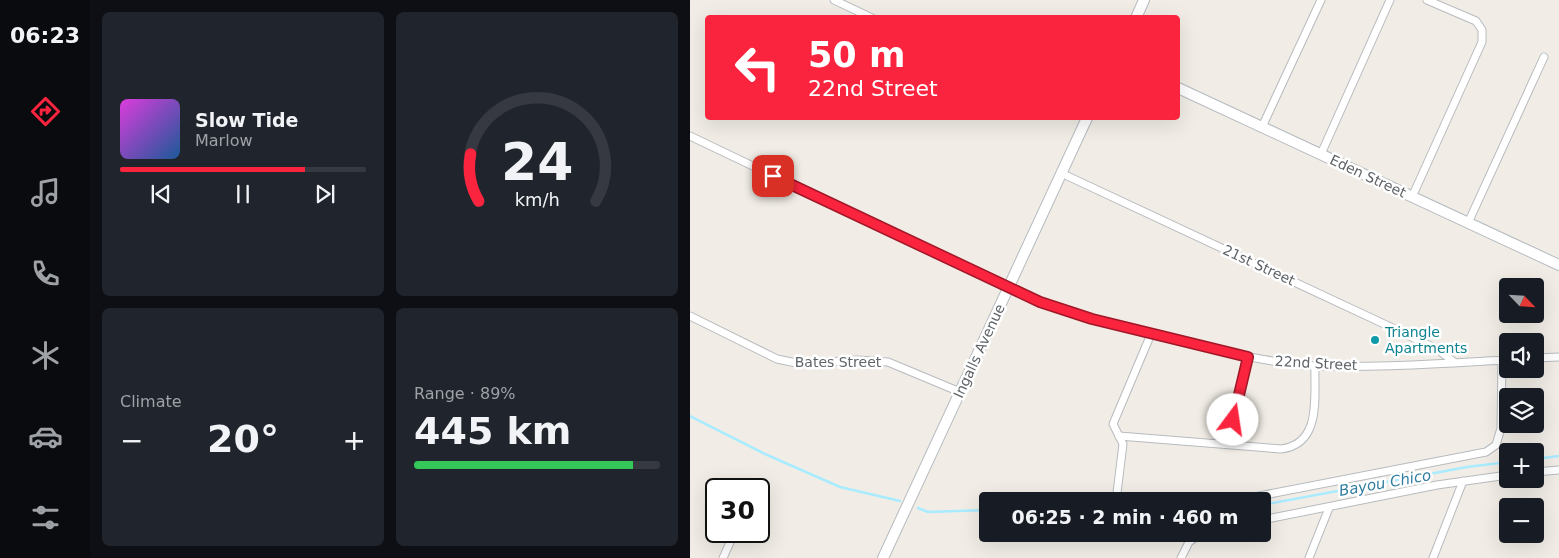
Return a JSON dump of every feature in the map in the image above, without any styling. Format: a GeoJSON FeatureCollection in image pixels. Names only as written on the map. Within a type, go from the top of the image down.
{"type":"FeatureCollection","features":[{"type":"Feature","properties":{"kind":"main road"},"geometry":{"type":"LineString","coordinates":[[1137,15],[1144,0]]}},
{"type":"Feature","properties":{"kind":"main road","name":"Eden Street"},"geometry":{"type":"LineString","coordinates":[[1180,89],[1559,265]]}},
{"type":"Feature","properties":{"kind":"main road","name":"Ingalls Avenue"},"geometry":{"type":"LineString","coordinates":[[883,558],[1086,120]]}},
{"type":"Feature","properties":{"kind":"street"},"geometry":{"type":"LineString","coordinates":[[834,0],[866,15]]}},
{"type":"Feature","properties":{"kind":"street"},"geometry":{"type":"LineString","coordinates":[[1262,127],[1321,0]]}},
{"type":"Feature","properties":{"kind":"street"},"geometry":{"type":"LineString","coordinates":[[1321,154],[1390,0]]}},
{"type":"Feature","properties":{"kind":"street"},"geometry":{"type":"LineString","coordinates":[[1412,197],[1482,42],[1482,30],[1476,21],[1427,0]]}},
{"type":"Feature","properties":{"kind":"street"},"geometry":{"type":"LineString","coordinates":[[1468,223],[1544,57]]}},
{"type":"Feature","properties":{"kind":"street","name":"22nd Street"},"geometry":{"type":"LineString","coordinates":[[690,136],[1008,288],[1072,313],[1248,357],[1315,366],[1499,360]]}},
{"type":"Feature","properties":{"kind":"street","name":"21st Street"},"geometry":{"type":"LineString","coordinates":[[1061,173],[1382,322],[1437,349],[1454,362]]}},
{"type":"Feature","properties":{"kind":"street","name":"Bates Street"},"geometry":{"type":"LineString","coordinates":[[690,316],[756,350],[784,361],[801,364],[857,360],[888,362],[960,392]]}},
{"type":"Feature","properties":{"kind":"street"},"geometry":{"type":"LineString","coordinates":[[1117,492],[1123,444],[1113,428],[1116,414],[1151,334]]}},
{"type":"Feature","properties":{"kind":"street"},"geometry":{"type":"LineString","coordinates":[[1227,444],[1248,357]]}},
{"type":"Feature","properties":{"kind":"street"},"geometry":{"type":"LineString","coordinates":[[1544,358],[1559,357]]}},
{"type":"Feature","properties":{"kind":"street"},"geometry":{"type":"LineString","coordinates":[[1119,436],[1280,449],[1296,445],[1311,428],[1315,366]]}},
{"type":"Feature","properties":{"kind":"street"},"geometry":{"type":"LineString","coordinates":[[1271,494],[1486,452],[1496,445],[1501,428],[1504,378]]}},
{"type":"Feature","properties":{"kind":"street"},"geometry":{"type":"LineString","coordinates":[[1544,471],[1559,470]]}},
{"type":"Feature","properties":{"kind":"street"},"geometry":{"type":"LineString","coordinates":[[1271,518],[1463,481],[1499,476]]}},
{"type":"Feature","properties":{"kind":"street"},"geometry":{"type":"LineString","coordinates":[[1433,558],[1463,481]]}},
{"type":"Feature","properties":{"kind":"street"},"geometry":{"type":"LineString","coordinates":[[1309,558],[1329,508]]}},
{"type":"Feature","properties":{"kind":"street"},"geometry":{"type":"LineString","coordinates":[[1181,558],[1189,542]]}},
{"type":"Feature","properties":{"kind":"street"},"geometry":{"type":"LineString","coordinates":[[723,558],[730,543]]}},
{"type":"Feature","properties":{"kind":"waterway"},"geometry":{"type":"LineString","coordinates":[[690,416],[765,454],[840,487],[900,501]]}},
{"type":"Feature","properties":{"kind":"waterway","name":"Bayou Chico"},"geometry":{"type":"LineString","coordinates":[[1544,458],[1559,456]]}},
{"type":"Feature","properties":{"kind":"waterway","name":"Bayou Chico"},"geometry":{"type":"LineString","coordinates":[[1271,503],[1467,467],[1499,463]]}},
{"type":"Feature","properties":{"kind":"waterway","name":"Bayou Chico"},"geometry":{"type":"LineString","coordinates":[[918,508],[928,512],[979,510]]}},
{"type":"Feature","properties":{"kind":"place","name":"Triangle Apartments"},"geometry":{"type":"Point","coordinates":[1375,340]}},
{"type":"Feature","properties":{"kind":"route"},"geometry":{"type":"LineString","coordinates":[[773,176],[1040,302],[1092,319],[1248,357],[1233,420]]}}]}
